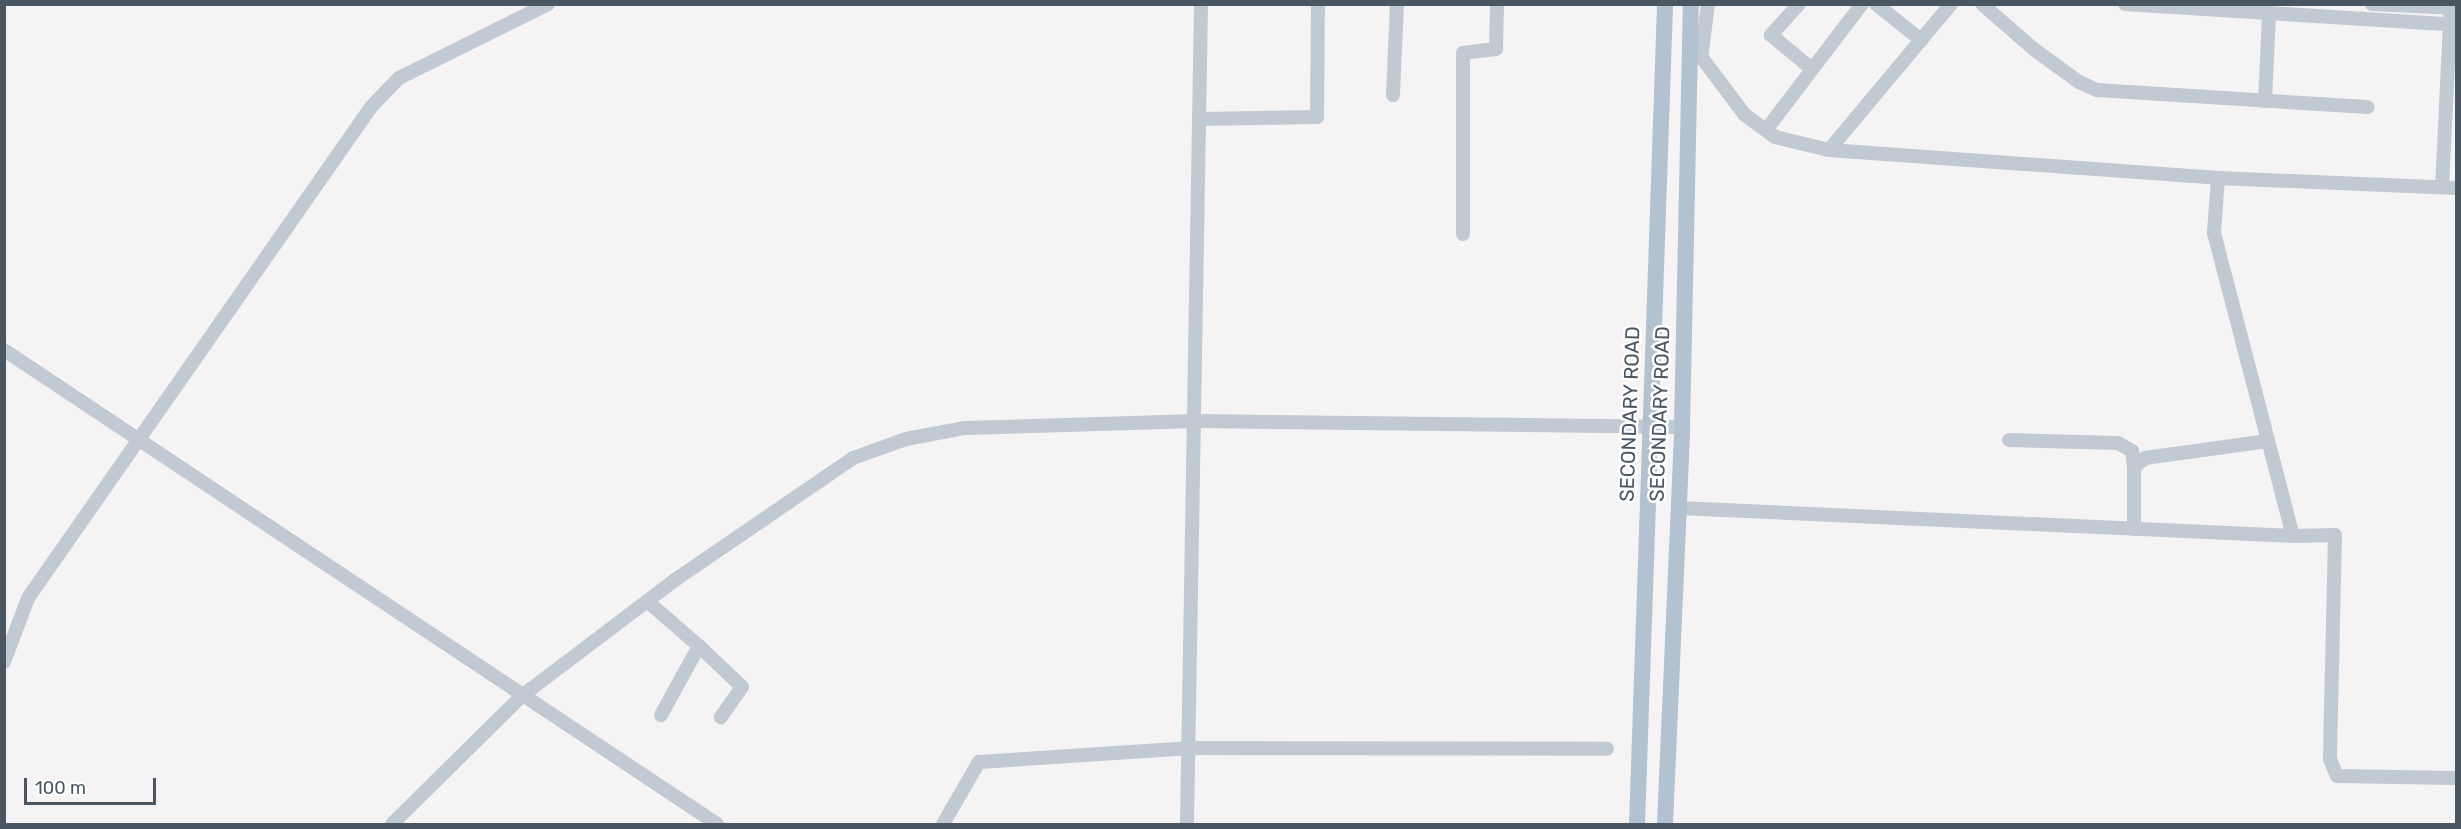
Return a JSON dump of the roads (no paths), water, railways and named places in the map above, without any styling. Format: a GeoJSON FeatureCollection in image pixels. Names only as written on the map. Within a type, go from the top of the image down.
{"type":"FeatureCollection","features":[{"type":"Feature","properties":{"kind":"main road","name":"SECONDARY ROAD"},"geometry":{"type":"LineString","coordinates":[[1637,825],[1665,4]]}},
{"type":"Feature","properties":{"kind":"main road","name":"SECONDARY ROAD"},"geometry":{"type":"LineString","coordinates":[[1665,825],[1682,427],[1691,4]]}},
{"type":"Feature","properties":{"kind":"street"},"geometry":{"type":"LineString","coordinates":[[4,663],[28,598],[371,107],[399,78],[548,4]]}},
{"type":"Feature","properties":{"kind":"street"},"geometry":{"type":"LineString","coordinates":[[1187,825],[1197,421],[1201,4]]}},
{"type":"Feature","properties":{"kind":"street"},"geometry":{"type":"LineString","coordinates":[[1199,119],[1317,117],[1318,4]]}},
{"type":"Feature","properties":{"kind":"street"},"geometry":{"type":"LineString","coordinates":[[1393,95],[1397,4]]}},
{"type":"Feature","properties":{"kind":"street"},"geometry":{"type":"LineString","coordinates":[[1463,234],[1463,53],[1496,49],[1497,4]]}},
{"type":"Feature","properties":{"kind":"street"},"geometry":{"type":"LineString","coordinates":[[1701,58],[1708,4]]}},
{"type":"Feature","properties":{"kind":"street"},"geometry":{"type":"LineString","coordinates":[[1799,4],[1771,35],[1812,69]]}},
{"type":"Feature","properties":{"kind":"street"},"geometry":{"type":"LineString","coordinates":[[1766,130],[1862,4]]}},
{"type":"Feature","properties":{"kind":"street"},"geometry":{"type":"LineString","coordinates":[[1876,4],[1921,40]]}},
{"type":"Feature","properties":{"kind":"street"},"geometry":{"type":"LineString","coordinates":[[1828,150],[1952,4]]}},
{"type":"Feature","properties":{"kind":"street"},"geometry":{"type":"LineString","coordinates":[[1982,4],[2035,50],[2079,82],[2097,90],[2367,107]]}},
{"type":"Feature","properties":{"kind":"street"},"geometry":{"type":"LineString","coordinates":[[2125,4],[2453,25]]}},
{"type":"Feature","properties":{"kind":"street"},"geometry":{"type":"LineString","coordinates":[[2373,4],[2453,7],[2442,187]]}},
{"type":"Feature","properties":{"kind":"street"},"geometry":{"type":"LineString","coordinates":[[2265,101],[2269,15]]}},
{"type":"Feature","properties":{"kind":"street"},"geometry":{"type":"LineString","coordinates":[[1690,42],[1744,115],[1776,137],[1828,150],[2218,178],[2457,188]]}},
{"type":"Feature","properties":{"kind":"street"},"geometry":{"type":"LineString","coordinates":[[2218,178],[2214,234],[2293,536]]}},
{"type":"Feature","properties":{"kind":"street"},"geometry":{"type":"LineString","coordinates":[[4,350],[717,825]]}},
{"type":"Feature","properties":{"kind":"street"},"geometry":{"type":"LineString","coordinates":[[392,825],[523,695],[647,601],[854,458],[906,439],[965,428],[1197,421],[1682,427]]}},
{"type":"Feature","properties":{"kind":"street"},"geometry":{"type":"LineString","coordinates":[[2009,440],[2118,443],[2132,451],[2134,529]]}},
{"type":"Feature","properties":{"kind":"street"},"geometry":{"type":"LineString","coordinates":[[2134,467],[2145,458],[2268,441]]}},
{"type":"Feature","properties":{"kind":"street"},"geometry":{"type":"LineString","coordinates":[[1678,508],[2293,536],[2335,535],[2330,759],[2337,776],[2457,778]]}},
{"type":"Feature","properties":{"kind":"street"},"geometry":{"type":"LineString","coordinates":[[647,601],[742,687],[721,717]]}},
{"type":"Feature","properties":{"kind":"street"},"geometry":{"type":"LineString","coordinates":[[661,716],[699,646]]}},
{"type":"Feature","properties":{"kind":"street"},"geometry":{"type":"LineString","coordinates":[[943,825],[979,762],[1188,748],[1606,749]]}}]}
